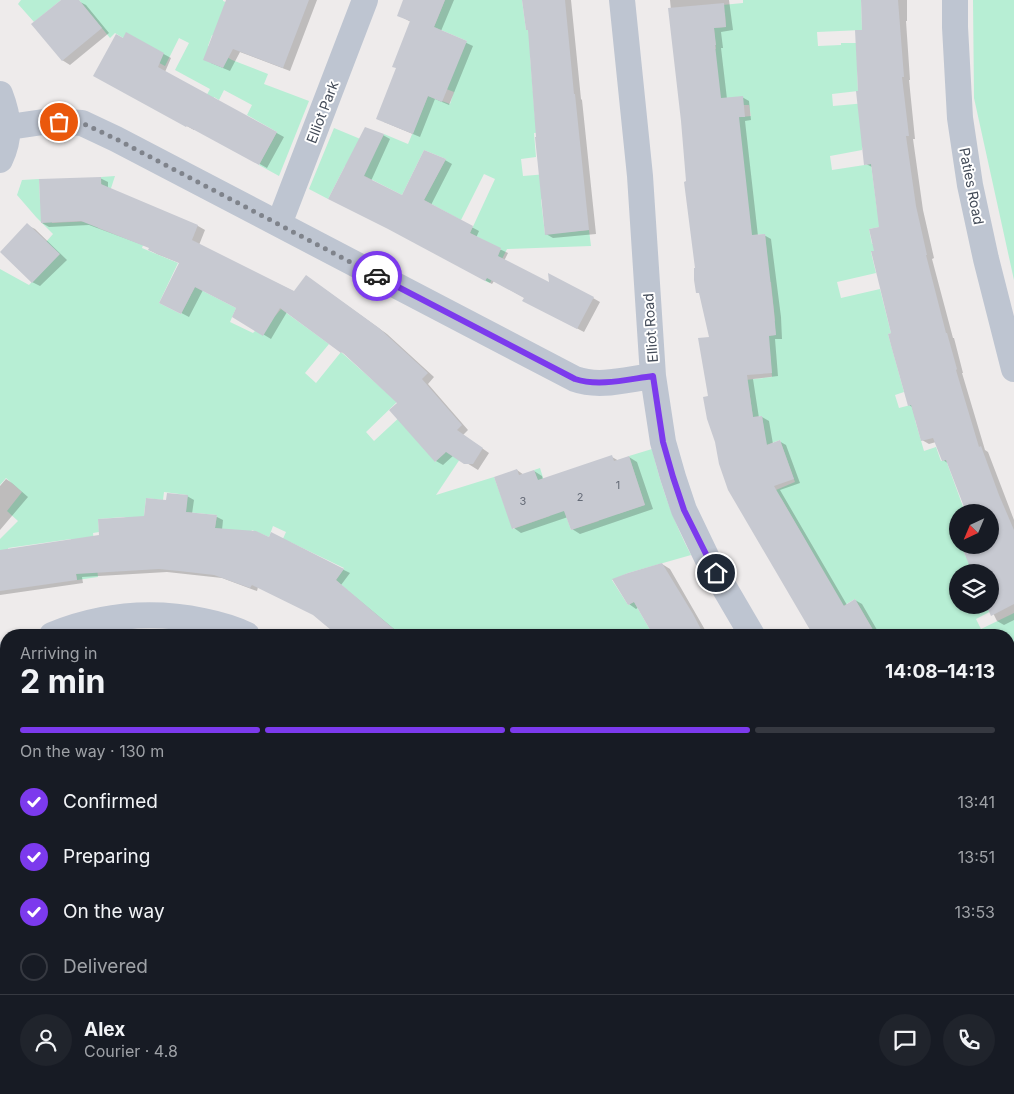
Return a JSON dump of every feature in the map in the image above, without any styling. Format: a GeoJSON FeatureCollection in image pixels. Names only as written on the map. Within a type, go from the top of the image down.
{"type":"FeatureCollection","features":[{"type":"Feature","properties":{"kind":"street","name":"Elliot Park"},"geometry":{"type":"LineString","coordinates":[[279,224],[365,0]]}},
{"type":"Feature","properties":{"kind":"street","name":"Elliot Road"},"geometry":{"type":"LineString","coordinates":[[622,0],[640,176],[653,376],[663,442],[684,510],[708,558],[749,629]]}},
{"type":"Feature","properties":{"kind":"street","name":"Paties Road"},"geometry":{"type":"LineString","coordinates":[[956,0],[955,28],[960,118],[970,185],[986,259],[1014,369]]}},
{"type":"Feature","properties":{"kind":"street"},"geometry":{"type":"LineString","coordinates":[[0,94],[9,127],[0,160]]}},
{"type":"Feature","properties":{"kind":"street"},"geometry":{"type":"LineString","coordinates":[[9,127],[50,121],[82,123],[575,379],[599,383],[653,376]]}},
{"type":"Feature","properties":{"kind":"street"},"geometry":{"type":"LineString","coordinates":[[69,629],[106,618],[162,615],[189,618],[230,629]]}},
{"type":"Feature","properties":{"kind":"green space"},"geometry":{"type":"Polygon","coordinates":[[[21,0],[61,0],[34,22],[18,4],[21,0]]]}},
{"type":"Feature","properties":{"kind":"green space"},"geometry":{"type":"Polygon","coordinates":[[[79,0],[223,0],[260,15],[234,45],[212,35],[208,46],[232,60],[268,74],[264,84],[309,101],[279,176],[259,165],[277,132],[247,115],[252,105],[224,90],[219,100],[214,97],[211,104],[204,100],[210,89],[175,70],[189,43],[179,38],[165,66],[115,33],[110,38],[79,0]]]}},
{"type":"Feature","properties":{"kind":"green space"},"geometry":{"type":"Polygon","coordinates":[[[445,0],[522,0],[526,30],[567,25],[550,53],[530,55],[535,118],[558,131],[534,133],[536,157],[521,159],[523,176],[559,173],[541,200],[545,234],[589,230],[591,246],[507,249],[490,283],[485,281],[501,249],[470,233],[495,179],[484,174],[461,220],[424,200],[446,159],[424,150],[402,195],[345,166],[328,199],[309,189],[334,128],[377,147],[384,134],[408,144],[428,96],[450,104],[454,92],[431,83],[467,41],[434,27],[445,0]]]}},
{"type":"Feature","properties":{"kind":"green space"},"geometry":{"type":"Polygon","coordinates":[[[743,0],[861,0],[862,30],[817,32],[818,46],[863,43],[857,68],[858,91],[832,94],[833,106],[866,103],[862,150],[830,156],[832,170],[871,164],[877,210],[889,225],[869,229],[872,244],[885,242],[887,248],[871,252],[876,273],[837,282],[841,298],[880,289],[891,333],[888,334],[904,392],[895,395],[899,408],[926,401],[915,420],[924,451],[936,447],[941,461],[946,460],[962,504],[949,504],[949,554],[965,554],[966,557],[973,554],[999,554],[999,543],[1014,537],[995,564],[949,564],[949,614],[986,614],[976,619],[981,629],[872,629],[855,599],[823,618],[812,552],[781,498],[764,495],[795,482],[780,440],[741,454],[765,436],[762,416],[753,417],[749,390],[727,382],[772,377],[770,353],[755,337],[776,335],[771,282],[734,287],[768,265],[765,234],[722,238],[732,118],[751,116],[749,105],[721,99],[694,51],[716,49],[714,28],[726,27],[725,13],[712,6],[743,3],[743,0]]]}},
{"type":"Feature","properties":{"kind":"green space"},"geometry":{"type":"Polygon","coordinates":[[[973,0],[1014,0],[1014,280],[974,98],[973,0]]]}},
{"type":"Feature","properties":{"kind":"green space"},"geometry":{"type":"Polygon","coordinates":[[[115,176],[98,228],[143,245],[142,248],[178,263],[159,303],[181,314],[195,287],[236,308],[230,322],[253,333],[281,309],[329,344],[305,373],[316,383],[341,352],[397,402],[366,432],[374,441],[417,401],[435,462],[445,453],[439,446],[466,450],[436,495],[494,477],[513,529],[550,516],[534,470],[540,468],[545,484],[554,481],[571,530],[599,521],[593,503],[618,514],[645,505],[629,456],[652,449],[668,503],[691,555],[628,573],[612,580],[628,605],[634,602],[650,629],[391,629],[336,580],[344,568],[290,542],[277,552],[286,532],[273,526],[269,537],[252,530],[246,544],[222,529],[215,528],[217,515],[186,512],[187,495],[164,492],[163,500],[146,498],[143,524],[124,517],[98,519],[99,532],[93,533],[98,577],[77,580],[71,539],[8,548],[13,581],[0,569],[0,539],[18,521],[7,511],[22,492],[6,478],[0,485],[0,269],[29,285],[59,254],[46,242],[53,234],[17,195],[22,180],[39,179],[40,201],[50,200],[52,223],[91,221],[102,197],[101,177],[115,176]]]}},
{"type":"Feature","properties":{"kind":"green space"},"geometry":{"type":"Polygon","coordinates":[[[1014,613],[1014,629],[981,629],[1014,613]]]}},
{"type":"Feature","properties":{"kind":"building"},"geometry":{"type":"Polygon","coordinates":[[[61,0],[79,0],[102,28],[62,61],[31,24],[61,0]]]}},
{"type":"Feature","properties":{"kind":"building"},"geometry":{"type":"Polygon","coordinates":[[[226,0],[309,0],[283,68],[233,49],[223,68],[203,60],[226,0]]]}},
{"type":"Feature","properties":{"kind":"building"},"geometry":{"type":"Polygon","coordinates":[[[403,0],[445,0],[434,27],[467,41],[442,102],[428,96],[413,134],[376,119],[396,68],[392,67],[410,21],[397,16],[403,0]]]}},
{"type":"Feature","properties":{"kind":"building"},"geometry":{"type":"Polygon","coordinates":[[[522,0],[565,0],[589,230],[545,235],[535,137],[528,30],[526,30],[522,0]]]}},
{"type":"Feature","properties":{"kind":"building"},"geometry":{"type":"Polygon","coordinates":[[[861,0],[898,0],[904,77],[902,77],[909,136],[906,136],[916,206],[926,255],[956,370],[979,447],[981,446],[1014,530],[1014,604],[999,612],[999,564],[969,564],[965,554],[999,554],[999,504],[963,504],[946,460],[942,461],[933,438],[921,441],[911,405],[908,406],[888,334],[891,333],[871,251],[874,251],[869,229],[879,227],[871,164],[864,165],[856,91],[858,91],[855,30],[862,30],[861,0]]]}},
{"type":"Feature","properties":{"kind":"building"},"geometry":{"type":"Polygon","coordinates":[[[724,3],[726,27],[714,28],[721,98],[743,96],[745,117],[739,117],[752,235],[765,234],[776,335],[769,336],[772,373],[747,375],[753,417],[762,416],[767,445],[780,440],[794,479],[774,486],[844,606],[855,599],[872,629],[809,629],[728,490],[719,464],[703,397],[708,396],[698,338],[709,337],[699,293],[696,293],[694,280],[695,268],[684,182],[686,181],[681,121],[668,8],[724,3]]]}},
{"type":"Feature","properties":{"kind":"building"},"geometry":{"type":"Polygon","coordinates":[[[126,32],[164,53],[158,67],[277,132],[259,165],[93,76],[116,34],[123,38],[126,32]]]}},
{"type":"Feature","properties":{"kind":"building"},"geometry":{"type":"Polygon","coordinates":[[[365,127],[384,134],[364,176],[402,195],[424,150],[446,159],[424,200],[473,226],[470,233],[501,248],[498,256],[549,282],[548,273],[594,297],[577,329],[522,301],[524,298],[487,278],[485,281],[328,199],[365,127]]]}},
{"type":"Feature","properties":{"kind":"building"},"geometry":{"type":"Polygon","coordinates":[[[101,177],[101,184],[198,225],[192,240],[294,291],[306,275],[379,328],[428,373],[422,379],[462,425],[457,430],[483,448],[473,464],[464,464],[446,452],[435,462],[389,410],[397,403],[342,352],[280,308],[263,336],[232,317],[236,308],[195,287],[181,314],[159,303],[179,263],[148,250],[149,248],[81,221],[41,223],[39,179],[101,177]]]}},
{"type":"Feature","properties":{"kind":"building"},"geometry":{"type":"Polygon","coordinates":[[[27,223],[60,254],[32,283],[0,252],[27,223]]]}},
{"type":"Feature","properties":{"kind":"building"},"geometry":{"type":"Polygon","coordinates":[[[612,455],[614,461],[629,456],[645,505],[571,530],[564,511],[512,529],[494,477],[517,469],[519,475],[534,470],[538,480],[612,455]]]}},
{"type":"Feature","properties":{"kind":"building"},"geometry":{"type":"Polygon","coordinates":[[[167,493],[188,495],[186,512],[217,515],[215,528],[256,531],[269,537],[271,532],[344,569],[336,580],[394,629],[330,629],[313,615],[252,585],[250,588],[214,575],[159,569],[76,574],[77,580],[0,591],[0,550],[99,535],[98,519],[144,516],[146,498],[166,500],[167,493]]]}},
{"type":"Feature","properties":{"kind":"building"},"geometry":{"type":"Polygon","coordinates":[[[662,563],[701,629],[650,629],[634,602],[628,605],[612,579],[662,563]]]}},
{"type":"Feature","properties":{"kind":"way so far"},"geometry":{"type":"LineString","coordinates":[[59,122],[82,123],[116,139],[377,276]]}},
{"type":"Feature","properties":{"kind":"route"},"geometry":{"type":"LineString","coordinates":[[377,276],[575,379],[599,383],[653,376],[663,442],[673,477],[684,510],[716,573]]}}]}
